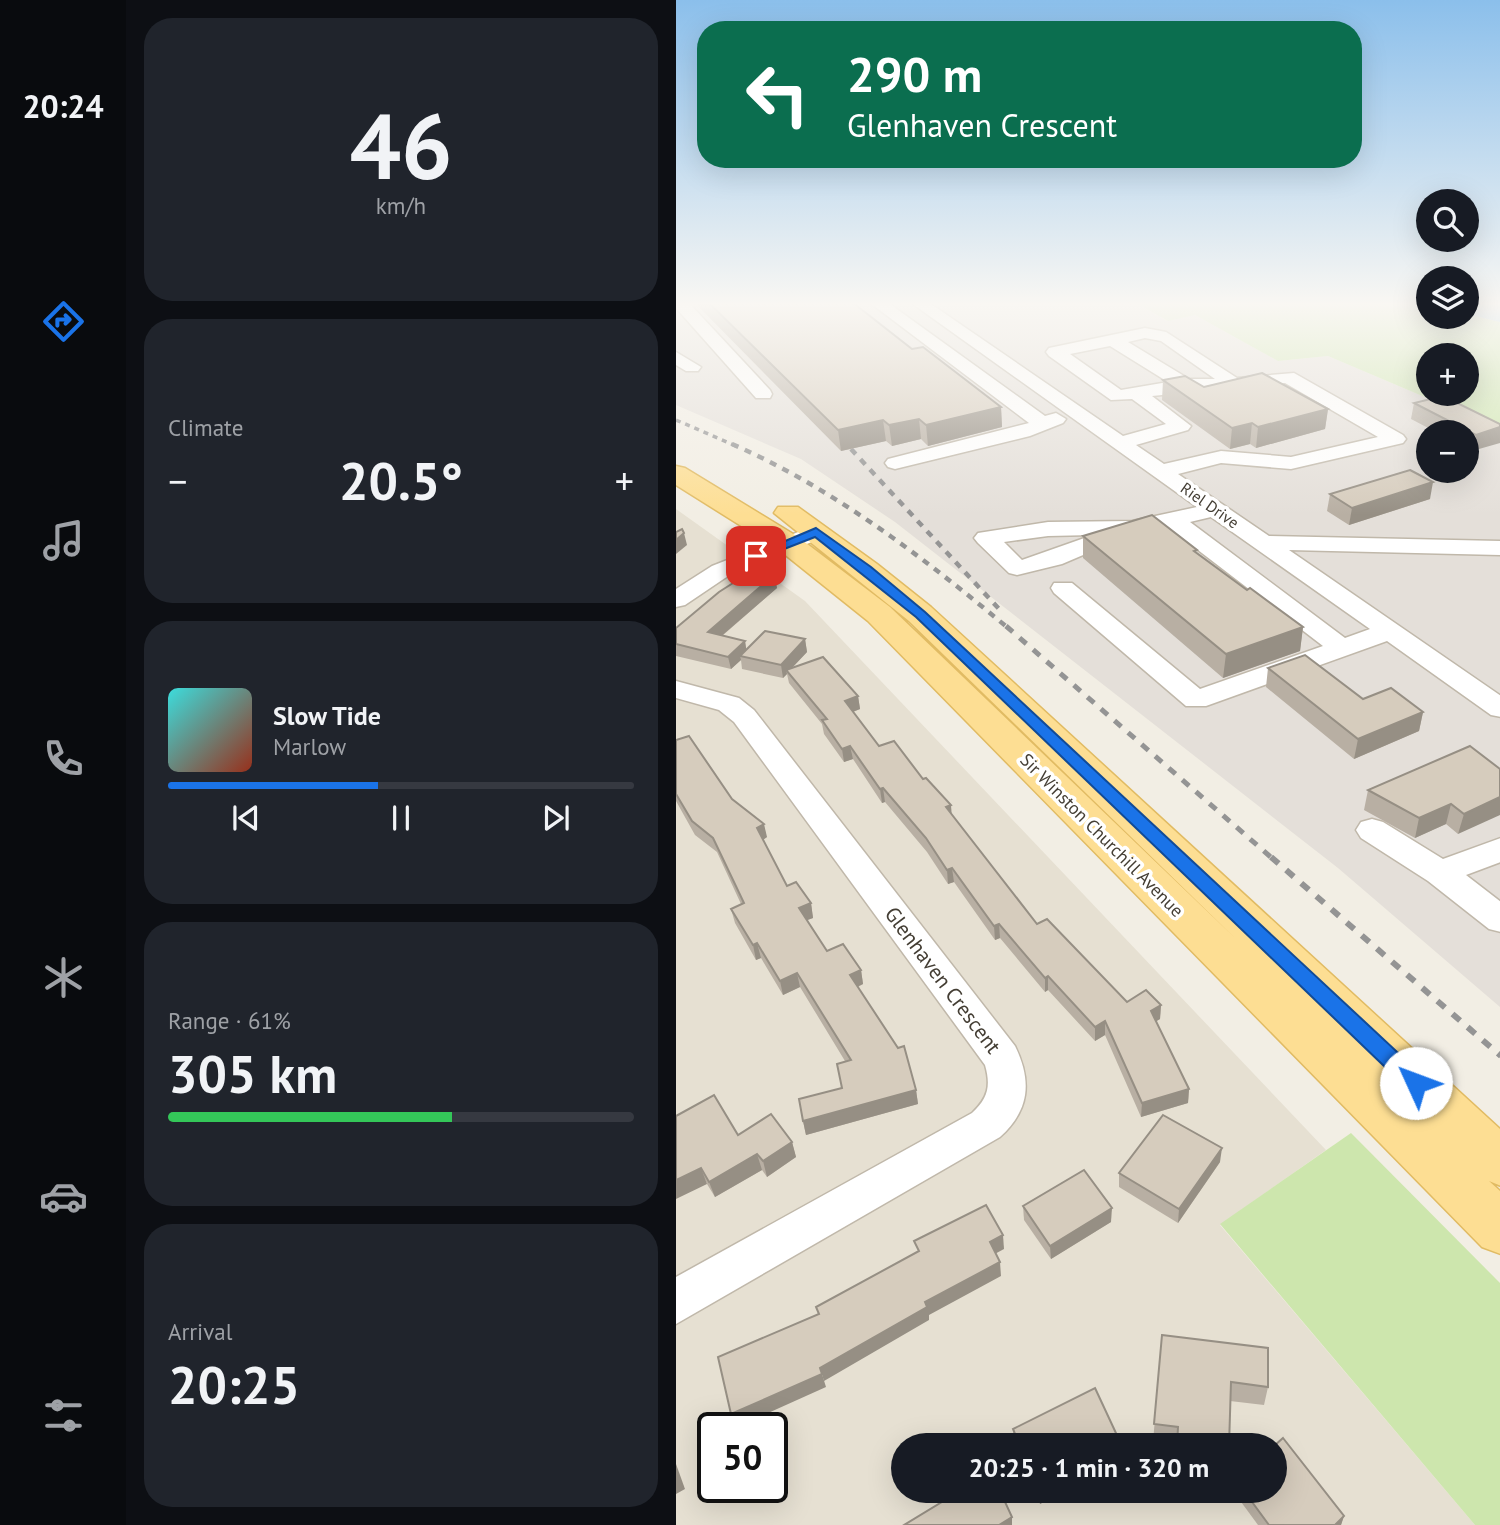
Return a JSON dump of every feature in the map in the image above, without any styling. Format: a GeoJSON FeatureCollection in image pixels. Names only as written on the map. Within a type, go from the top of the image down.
{"type":"FeatureCollection","features":[{"type":"Feature","properties":{"kind":"main road","name":"Sir Winston Churchill Avenue"},"geometry":{"type":"LineString","coordinates":[[676,451],[743,485],[802,537],[1500,1229]]}},
{"type":"Feature","properties":{"kind":"main road","name":"Sir Winston Churchill Avenue"},"geometry":{"type":"LineString","coordinates":[[676,474],[802,537],[920,614],[1500,1163]]}},
{"type":"Feature","properties":{"kind":"street"},"geometry":{"type":"LineString","coordinates":[[744,373],[764,394]]}},
{"type":"Feature","properties":{"kind":"street"},"geometry":{"type":"LineString","coordinates":[[975,373],[1042,423]]}},
{"type":"Feature","properties":{"kind":"street","name":"Riel Drive"},"geometry":{"type":"LineString","coordinates":[[1024,373],[1500,709]]}},
{"type":"Feature","properties":{"kind":"street"},"geometry":{"type":"LineString","coordinates":[[1090,373],[1181,426],[1122,442]]}},
{"type":"Feature","properties":{"kind":"street"},"geometry":{"type":"LineString","coordinates":[[1166,373],[1185,385]]}},
{"type":"Feature","properties":{"kind":"street"},"geometry":{"type":"LineString","coordinates":[[1218,373],[1234,384]]}},
{"type":"Feature","properties":{"kind":"street"},"geometry":{"type":"LineString","coordinates":[[895,463],[1023,432],[1075,410],[1127,395],[1185,385],[1234,384],[1287,377],[1396,439],[1291,463],[1221,457],[1162,471]]}},
{"type":"Feature","properties":{"kind":"street"},"geometry":{"type":"LineString","coordinates":[[1132,528],[1048,529],[986,538],[1017,568],[1054,559],[1132,528],[1217,509]]}},
{"type":"Feature","properties":{"kind":"street"},"geometry":{"type":"LineString","coordinates":[[1172,519],[1342,648]]}},
{"type":"Feature","properties":{"kind":"street"},"geometry":{"type":"LineString","coordinates":[[676,600],[720,571],[802,537]]}},
{"type":"Feature","properties":{"kind":"street"},"geometry":{"type":"LineString","coordinates":[[1265,543],[1284,541],[1500,548]]}},
{"type":"Feature","properties":{"kind":"street"},"geometry":{"type":"LineString","coordinates":[[1063,588],[1196,700],[1390,631]]}},
{"type":"Feature","properties":{"kind":"street","name":"Glenhaven Crescent"},"geometry":{"type":"LineString","coordinates":[[676,688],[729,704],[744,716],[1001,1057],[1010,1082],[1004,1106],[986,1125],[676,1302]]}},
{"type":"Feature","properties":{"kind":"street"},"geometry":{"type":"LineString","coordinates":[[1372,830],[1440,873],[1500,920]]}},
{"type":"Feature","properties":{"kind":"street"},"geometry":{"type":"LineString","coordinates":[[1440,873],[1500,849]]}},
{"type":"Feature","properties":{"kind":"shaded area"},"geometry":{"type":"Polygon","coordinates":[[[676,373],[1368,373],[1416,393],[1416,406],[1446,406],[1479,420],[1416,420],[1416,483],[1479,483],[1479,420],[1500,429],[1500,1007],[1338,868],[895,522],[801,459],[676,405],[676,373]]]}},
{"type":"Feature","properties":{"kind":"shaded area"},"geometry":{"type":"Polygon","coordinates":[[[676,509],[805,601],[1326,1150],[1220,1225],[1475,1525],[676,1525],[676,509]]]}},
{"type":"Feature","properties":{"kind":"green space"},"geometry":{"type":"Polygon","coordinates":[[[1368,373],[1416,373],[1416,393],[1368,373]]]}},
{"type":"Feature","properties":{"kind":"green space"},"geometry":{"type":"Polygon","coordinates":[[[1479,373],[1500,373],[1500,429],[1446,406],[1479,406],[1479,373]]]}},
{"type":"Feature","properties":{"kind":"green space"},"geometry":{"type":"Polygon","coordinates":[[[1351,1133],[1500,1283],[1500,1525],[1475,1525],[1220,1224],[1351,1133]]]}},
{"type":"Feature","properties":{"kind":"building"},"geometry":{"type":"Polygon","coordinates":[[[780,373],[957,373],[1001,407],[926,425],[919,419],[889,425],[883,420],[838,430],[780,373]]]}},
{"type":"Feature","properties":{"kind":"building"},"geometry":{"type":"Polygon","coordinates":[[[1262,373],[1328,409],[1258,427],[1252,423],[1232,428],[1163,380],[1185,376],[1204,387],[1262,373]]]}},
{"type":"Feature","properties":{"kind":"building"},"geometry":{"type":"Polygon","coordinates":[[[1420,406],[1463,406],[1500,424],[1500,427],[1479,434],[1479,420],[1447,420],[1420,406]]]}},
{"type":"Feature","properties":{"kind":"building"},"geometry":{"type":"Polygon","coordinates":[[[1410,470],[1416,473],[1416,483],[1430,483],[1352,508],[1330,494],[1410,470]]]}},
{"type":"Feature","properties":{"kind":"building"},"geometry":{"type":"Polygon","coordinates":[[[1152,515],[1197,550],[1194,551],[1303,627],[1226,654],[1083,536],[1152,515]]]}},
{"type":"Feature","properties":{"kind":"building"},"geometry":{"type":"Polygon","coordinates":[[[682,529],[684,533],[676,540],[676,532],[682,529]]]}},
{"type":"Feature","properties":{"kind":"building"},"geometry":{"type":"Polygon","coordinates":[[[755,569],[774,575],[708,632],[745,641],[728,657],[676,644],[676,628],[719,592],[755,569]]]}},
{"type":"Feature","properties":{"kind":"building"},"geometry":{"type":"Polygon","coordinates":[[[765,631],[805,639],[781,665],[740,656],[765,631]]]}},
{"type":"Feature","properties":{"kind":"building"},"geometry":{"type":"Polygon","coordinates":[[[1305,655],[1363,699],[1391,688],[1423,712],[1358,739],[1268,668],[1305,655]]]}},
{"type":"Feature","properties":{"kind":"building"},"geometry":{"type":"Polygon","coordinates":[[[823,657],[858,696],[845,701],[879,746],[894,741],[923,779],[926,778],[951,805],[946,807],[1037,924],[1047,919],[1127,1002],[1146,990],[1161,1005],[1151,1011],[1189,1089],[1142,1103],[1105,1021],[1095,1027],[1048,976],[1045,978],[999,924],[994,926],[952,868],[947,870],[926,838],[883,788],[880,789],[850,746],[842,749],[822,720],[827,719],[786,670],[823,657]]]}},
{"type":"Feature","properties":{"kind":"building"},"geometry":{"type":"Polygon","coordinates":[[[689,736],[732,799],[764,824],[757,828],[787,886],[796,882],[811,903],[799,908],[827,951],[843,944],[861,970],[850,975],[898,1048],[904,1046],[916,1090],[803,1121],[799,1099],[842,1088],[837,1064],[851,1060],[797,973],[780,981],[757,943],[753,945],[731,909],[744,903],[713,838],[692,821],[676,794],[676,740],[689,736]]]}},
{"type":"Feature","properties":{"kind":"building"},"geometry":{"type":"Polygon","coordinates":[[[1470,746],[1500,769],[1500,797],[1464,814],[1451,804],[1419,818],[1368,790],[1470,746]]]}},
{"type":"Feature","properties":{"kind":"building"},"geometry":{"type":"Polygon","coordinates":[[[714,1095],[738,1135],[771,1114],[792,1142],[763,1161],[757,1154],[709,1182],[701,1168],[676,1180],[676,1116],[714,1095]]]}},
{"type":"Feature","properties":{"kind":"building"},"geometry":{"type":"Polygon","coordinates":[[[1163,1115],[1222,1148],[1179,1209],[1119,1173],[1163,1115]]]}},
{"type":"Feature","properties":{"kind":"building"},"geometry":{"type":"Polygon","coordinates":[[[1084,1170],[1112,1208],[1050,1246],[1023,1206],[1084,1170]]]}},
{"type":"Feature","properties":{"kind":"building"},"geometry":{"type":"Polygon","coordinates":[[[986,1205],[1003,1235],[990,1242],[1000,1262],[925,1302],[927,1307],[820,1368],[822,1374],[731,1412],[718,1357],[819,1314],[816,1307],[919,1251],[914,1241],[986,1205]]]}},
{"type":"Feature","properties":{"kind":"building"},"geometry":{"type":"Polygon","coordinates":[[[1162,1335],[1268,1348],[1268,1387],[1231,1382],[1229,1433],[1178,1433],[1178,1427],[1154,1424],[1162,1335]]]}},
{"type":"Feature","properties":{"kind":"building"},"geometry":{"type":"Polygon","coordinates":[[[1095,1388],[1116,1433],[1015,1433],[1013,1429],[1095,1388]]]}},
{"type":"Feature","properties":{"kind":"building"},"geometry":{"type":"Polygon","coordinates":[[[1287,1443],[1344,1516],[1335,1525],[1269,1525],[1253,1503],[1287,1503],[1287,1443]]]}},
{"type":"Feature","properties":{"kind":"building"},"geometry":{"type":"Polygon","coordinates":[[[940,1503],[1006,1503],[1012,1517],[999,1525],[904,1525],[940,1503]]]}},
{"type":"Feature","properties":{"kind":"railway"},"geometry":{"type":"LineString","coordinates":[[676,420],[736,446]]}},
{"type":"Feature","properties":{"kind":"railway"},"geometry":{"type":"LineString","coordinates":[[732,444],[806,481],[842,503],[944,576],[1008,628]]}},
{"type":"Feature","properties":{"kind":"railway"},"geometry":{"type":"LineString","coordinates":[[851,449],[1000,610]]}},
{"type":"Feature","properties":{"kind":"railway"},"geometry":{"type":"LineString","coordinates":[[1006,626],[1273,859]]}},
{"type":"Feature","properties":{"kind":"railway"},"geometry":{"type":"LineString","coordinates":[[1271,857],[1501,1056]]}},
{"type":"Feature","properties":{"kind":"route"},"geometry":{"type":"LineString","coordinates":[[756,556],[816,532],[867,570],[920,614],[1416,1083]]}}]}
